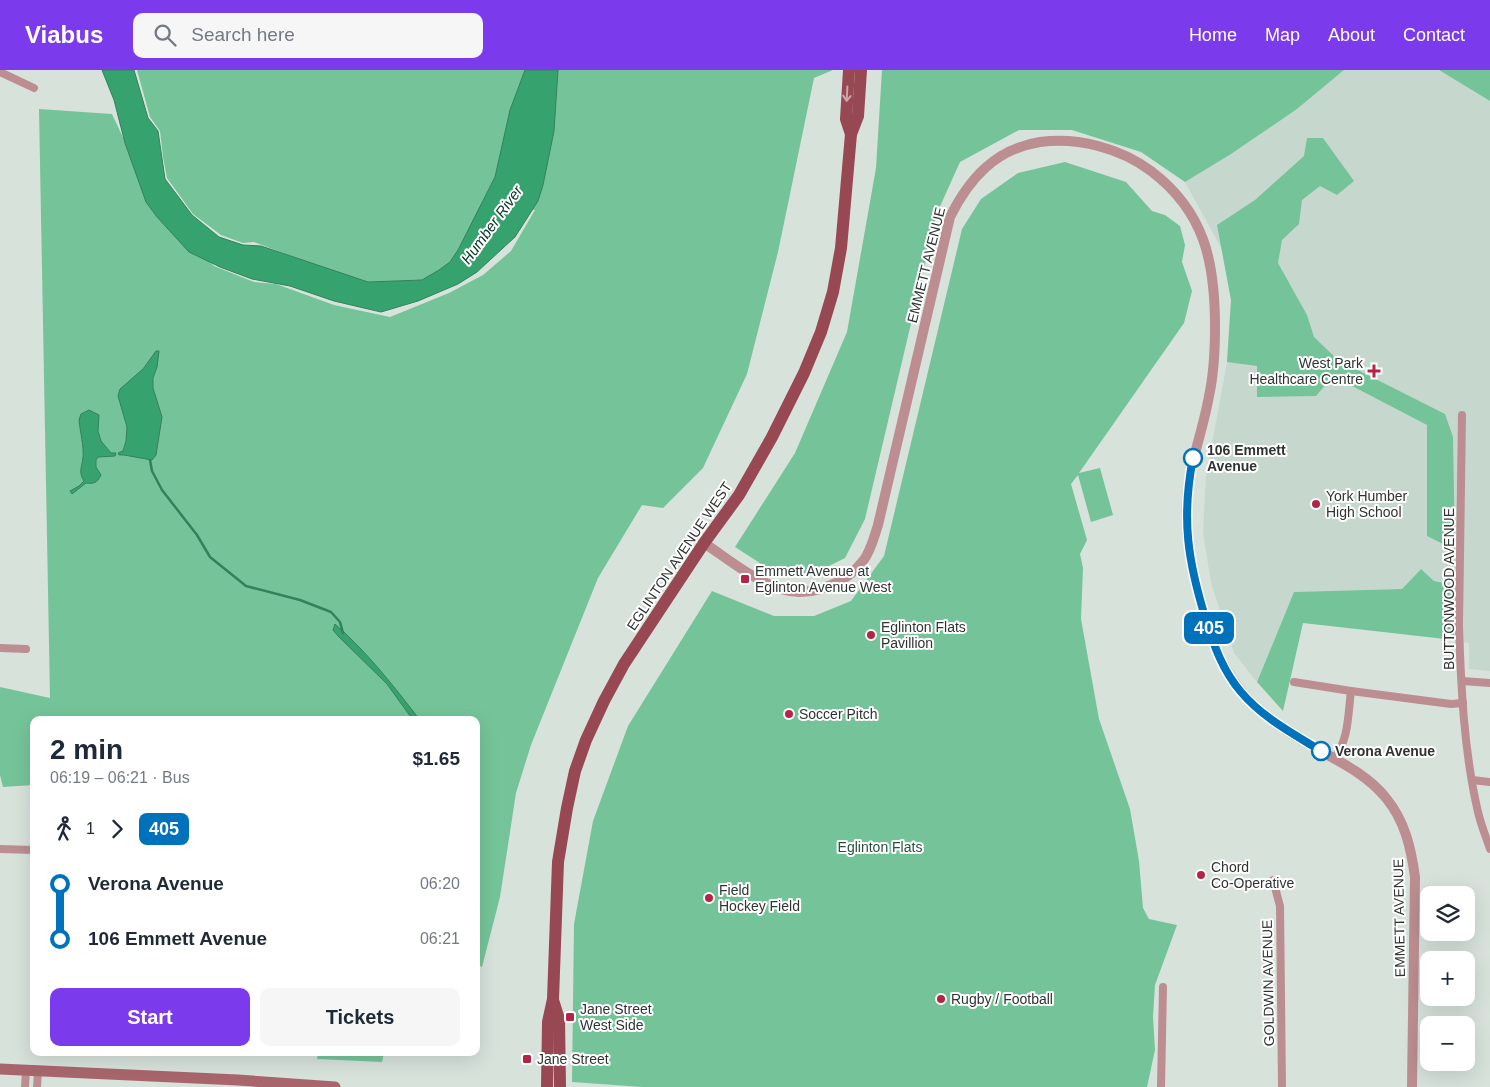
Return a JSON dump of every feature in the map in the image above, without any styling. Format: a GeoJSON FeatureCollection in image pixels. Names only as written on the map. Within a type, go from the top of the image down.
{"type":"FeatureCollection","features":[{"type":"Feature","properties":{"kind":"main road","name":"EGLINTON AVENUE WEST"},"geometry":{"type":"LineString","coordinates":[[849,70],[852,118]]}},
{"type":"Feature","properties":{"kind":"main road","name":"EGLINTON AVENUE WEST"},"geometry":{"type":"LineString","coordinates":[[546,1087],[548,1022],[553,999],[558,862],[566,808],[576,771],[586,740],[624,664],[704,543],[739,495],[772,437],[804,373],[821,332],[833,292],[841,248],[852,118],[861,70]]}},
{"type":"Feature","properties":{"kind":"main road","name":"EGLINTON AVENUE WEST"},"geometry":{"type":"LineString","coordinates":[[553,999],[559,1019],[560,1087]]}},
{"type":"Feature","properties":{"kind":"main road"},"geometry":{"type":"LineString","coordinates":[[0,1069],[238,1080],[335,1087]]}},
{"type":"Feature","properties":{"kind":"street"},"geometry":{"type":"LineString","coordinates":[[0,72],[34,88]]}},
{"type":"Feature","properties":{"kind":"street","name":"EMMETT AVENUE"},"geometry":{"type":"LineString","coordinates":[[704,543],[758,578],[783,590],[799,592],[826,588],[857,568],[869,552],[878,526],[950,217],[960,197],[973,179],[987,166],[1005,154],[1033,143],[1059,140],[1084,143],[1125,156],[1138,163],[1170,187],[1197,224],[1204,241],[1212,265],[1215,298],[1214,367],[1209,397],[1189,478],[1186,521],[1193,574],[1213,640],[1230,678],[1259,711],[1281,727],[1361,774],[1387,798],[1401,821],[1412,851],[1415,877],[1412,1087]]}},
{"type":"Feature","properties":{"kind":"street","name":"BUTTONWOOD AVENUE"},"geometry":{"type":"LineString","coordinates":[[1462,415],[1458,626],[1463,703],[1472,780],[1479,814],[1490,849]]}},
{"type":"Feature","properties":{"kind":"street"},"geometry":{"type":"LineString","coordinates":[[0,648],[26,649]]}},
{"type":"Feature","properties":{"kind":"street"},"geometry":{"type":"LineString","coordinates":[[1462,681],[1490,683]]}},
{"type":"Feature","properties":{"kind":"street"},"geometry":{"type":"LineString","coordinates":[[1294,682],[1451,704],[1463,703]]}},
{"type":"Feature","properties":{"kind":"street"},"geometry":{"type":"LineString","coordinates":[[1334,758],[1341,750],[1344,740],[1351,691]]}},
{"type":"Feature","properties":{"kind":"street"},"geometry":{"type":"LineString","coordinates":[[1472,780],[1490,782]]}},
{"type":"Feature","properties":{"kind":"street"},"geometry":{"type":"LineString","coordinates":[[0,849],[30,850]]}},
{"type":"Feature","properties":{"kind":"street","name":"GOLDWIN AVENUE"},"geometry":{"type":"LineString","coordinates":[[1273,880],[1280,906],[1282,1087]]}},
{"type":"Feature","properties":{"kind":"street"},"geometry":{"type":"LineString","coordinates":[[1161,1087],[1163,987]]}},
{"type":"Feature","properties":{"kind":"street"},"geometry":{"type":"LineString","coordinates":[[25,1087],[32,1070]]}},
{"type":"Feature","properties":{"kind":"street"},"geometry":{"type":"LineString","coordinates":[[32,1070],[38,1087]]}},
{"type":"Feature","properties":{"kind":"shaded area","name":"West Park Healthcare Centre"},"geometry":{"type":"Polygon","coordinates":[[[1344,70],[1439,70],[1490,101],[1490,671],[1469,669],[1469,643],[1454,640],[1455,578],[1454,585],[1434,581],[1421,569],[1402,589],[1294,592],[1257,682],[1234,653],[1211,583],[1203,532],[1206,476],[1227,362],[1231,300],[1225,255],[1185,182],[1297,109],[1344,70]]]}},
{"type":"Feature","properties":{"kind":"green space"},"geometry":{"type":"Polygon","coordinates":[[[137,70],[833,70],[814,78],[778,252],[747,374],[703,468],[663,508],[642,505],[598,578],[531,745],[516,793],[500,897],[482,967],[480,966],[480,716],[30,716],[30,785],[3,787],[0,775],[0,687],[50,698],[39,109],[112,114],[136,165],[181,236],[214,266],[254,282],[276,284],[334,305],[390,317],[449,293],[483,275],[511,251],[535,210],[489,205],[452,264],[422,280],[368,282],[322,268],[254,242],[243,243],[221,235],[193,214],[167,178],[160,131],[150,117],[137,70]]]}},
{"type":"Feature","properties":{"kind":"green space"},"geometry":{"type":"Polygon","coordinates":[[[882,70],[1344,70],[1297,109],[1231,154],[1185,182],[1141,152],[1072,130],[1019,130],[960,162],[937,213],[865,519],[845,558],[815,573],[780,576],[735,547],[795,453],[847,332],[876,168],[882,70]]]}},
{"type":"Feature","properties":{"kind":"green space"},"geometry":{"type":"Polygon","coordinates":[[[1439,70],[1490,70],[1490,101],[1439,70]]]}},
{"type":"Feature","properties":{"kind":"green space"},"geometry":{"type":"Polygon","coordinates":[[[1307,138],[1323,138],[1354,181],[1337,195],[1320,186],[1302,200],[1299,224],[1282,240],[1278,263],[1307,315],[1314,337],[1338,360],[1445,414],[1453,437],[1455,550],[1427,536],[1427,425],[1333,376],[1316,396],[1257,397],[1257,366],[1227,362],[1231,300],[1217,225],[1255,200],[1304,156],[1307,138]]]}},
{"type":"Feature","properties":{"kind":"green space","name":"Eglinton Flats"},"geometry":{"type":"Polygon","coordinates":[[[1065,162],[1126,182],[1152,211],[1165,215],[1180,226],[1185,245],[1182,262],[1192,291],[1184,323],[1079,473],[1100,468],[1113,515],[1091,522],[1078,475],[1071,484],[1087,540],[1080,554],[1083,568],[1081,619],[1099,719],[1130,809],[1139,861],[1143,908],[1149,919],[1177,925],[1155,985],[1153,1017],[1155,1050],[1147,1087],[642,1087],[572,1082],[574,924],[593,821],[628,726],[712,591],[774,616],[814,616],[851,601],[884,556],[962,229],[981,199],[1018,173],[1065,162]]]}},
{"type":"Feature","properties":{"kind":"green space"},"geometry":{"type":"Polygon","coordinates":[[[1421,569],[1434,581],[1454,585],[1454,640],[1303,623],[1283,711],[1257,682],[1294,592],[1402,589],[1421,569]]]}},
{"type":"Feature","properties":{"kind":"green space"},"geometry":{"type":"Polygon","coordinates":[[[317,1056],[383,1056],[382,1062],[317,1059],[317,1056]]]}},
{"type":"Feature","properties":{"kind":"water","name":"Humber River"},"geometry":{"type":"Polygon","coordinates":[[[102,70],[134,70],[148,118],[158,131],[165,179],[192,215],[219,237],[243,245],[261,246],[368,282],[422,280],[450,262],[495,177],[510,110],[525,70],[558,70],[554,131],[538,201],[515,237],[477,272],[458,284],[418,301],[381,312],[334,301],[290,286],[252,279],[220,267],[189,252],[146,202],[125,143],[114,100],[102,70]]]}},
{"type":"Feature","properties":{"kind":"water"},"geometry":{"type":"Polygon","coordinates":[[[156,351],[159,351],[157,367],[153,378],[153,388],[162,417],[156,455],[152,460],[119,455],[118,453],[123,451],[126,441],[127,427],[118,396],[120,389],[143,369],[156,351]]]}},
{"type":"Feature","properties":{"kind":"water"},"geometry":{"type":"Polygon","coordinates":[[[89,410],[99,415],[98,431],[101,441],[111,453],[116,453],[115,456],[98,457],[96,467],[101,475],[98,480],[93,483],[86,483],[72,494],[70,491],[84,481],[81,472],[83,453],[79,420],[81,414],[89,410]]]}},
{"type":"Feature","properties":{"kind":"water"},"geometry":{"type":"Polygon","coordinates":[[[335,624],[369,657],[417,716],[410,716],[387,684],[333,630],[335,624]]]}},
{"type":"Feature","properties":{"kind":"waterway"},"geometry":{"type":"LineString","coordinates":[[150,460],[152,471],[162,490],[197,535],[210,557],[246,586],[300,600],[331,612],[340,622],[343,633]]}},
{"type":"Feature","properties":{"kind":"bus line","name":"405"},"geometry":{"type":"LineString","coordinates":[[1193,458],[1189,478],[1186,521],[1189,555],[1198,594],[1220,659],[1230,678],[1259,711],[1281,727],[1321,751]]}},
{"type":"Feature","properties":{"kind":"place","name":"West Park Healthcare Centre"},"geometry":{"type":"Point","coordinates":[1374,371]}},
{"type":"Feature","properties":{"kind":"place","name":"106 Emmett Avenue"},"geometry":{"type":"Point","coordinates":[1193,458]}},
{"type":"Feature","properties":{"kind":"place","name":"York Humber High School"},"geometry":{"type":"Point","coordinates":[1316,504]}},
{"type":"Feature","properties":{"kind":"place","name":"Emmett Avenue at Eglinton Avenue West"},"geometry":{"type":"Point","coordinates":[745,579]}},
{"type":"Feature","properties":{"kind":"place","name":"Eglinton Flats Pavillion"},"geometry":{"type":"Point","coordinates":[871,635]}},
{"type":"Feature","properties":{"kind":"place","name":"Soccer Pitch"},"geometry":{"type":"Point","coordinates":[789,714]}},
{"type":"Feature","properties":{"kind":"place","name":"Verona Avenue"},"geometry":{"type":"Point","coordinates":[1321,751]}},
{"type":"Feature","properties":{"kind":"place","name":"Chord Co-Operative"},"geometry":{"type":"Point","coordinates":[1201,875]}},
{"type":"Feature","properties":{"kind":"place","name":"Field Hockey Field"},"geometry":{"type":"Point","coordinates":[709,898]}},
{"type":"Feature","properties":{"kind":"place","name":"Rugby / Football"},"geometry":{"type":"Point","coordinates":[941,999]}},
{"type":"Feature","properties":{"kind":"place","name":"Jane Street West Side"},"geometry":{"type":"Point","coordinates":[570,1017]}},
{"type":"Feature","properties":{"kind":"place","name":"Jane Street"},"geometry":{"type":"Point","coordinates":[527,1059]}}]}
